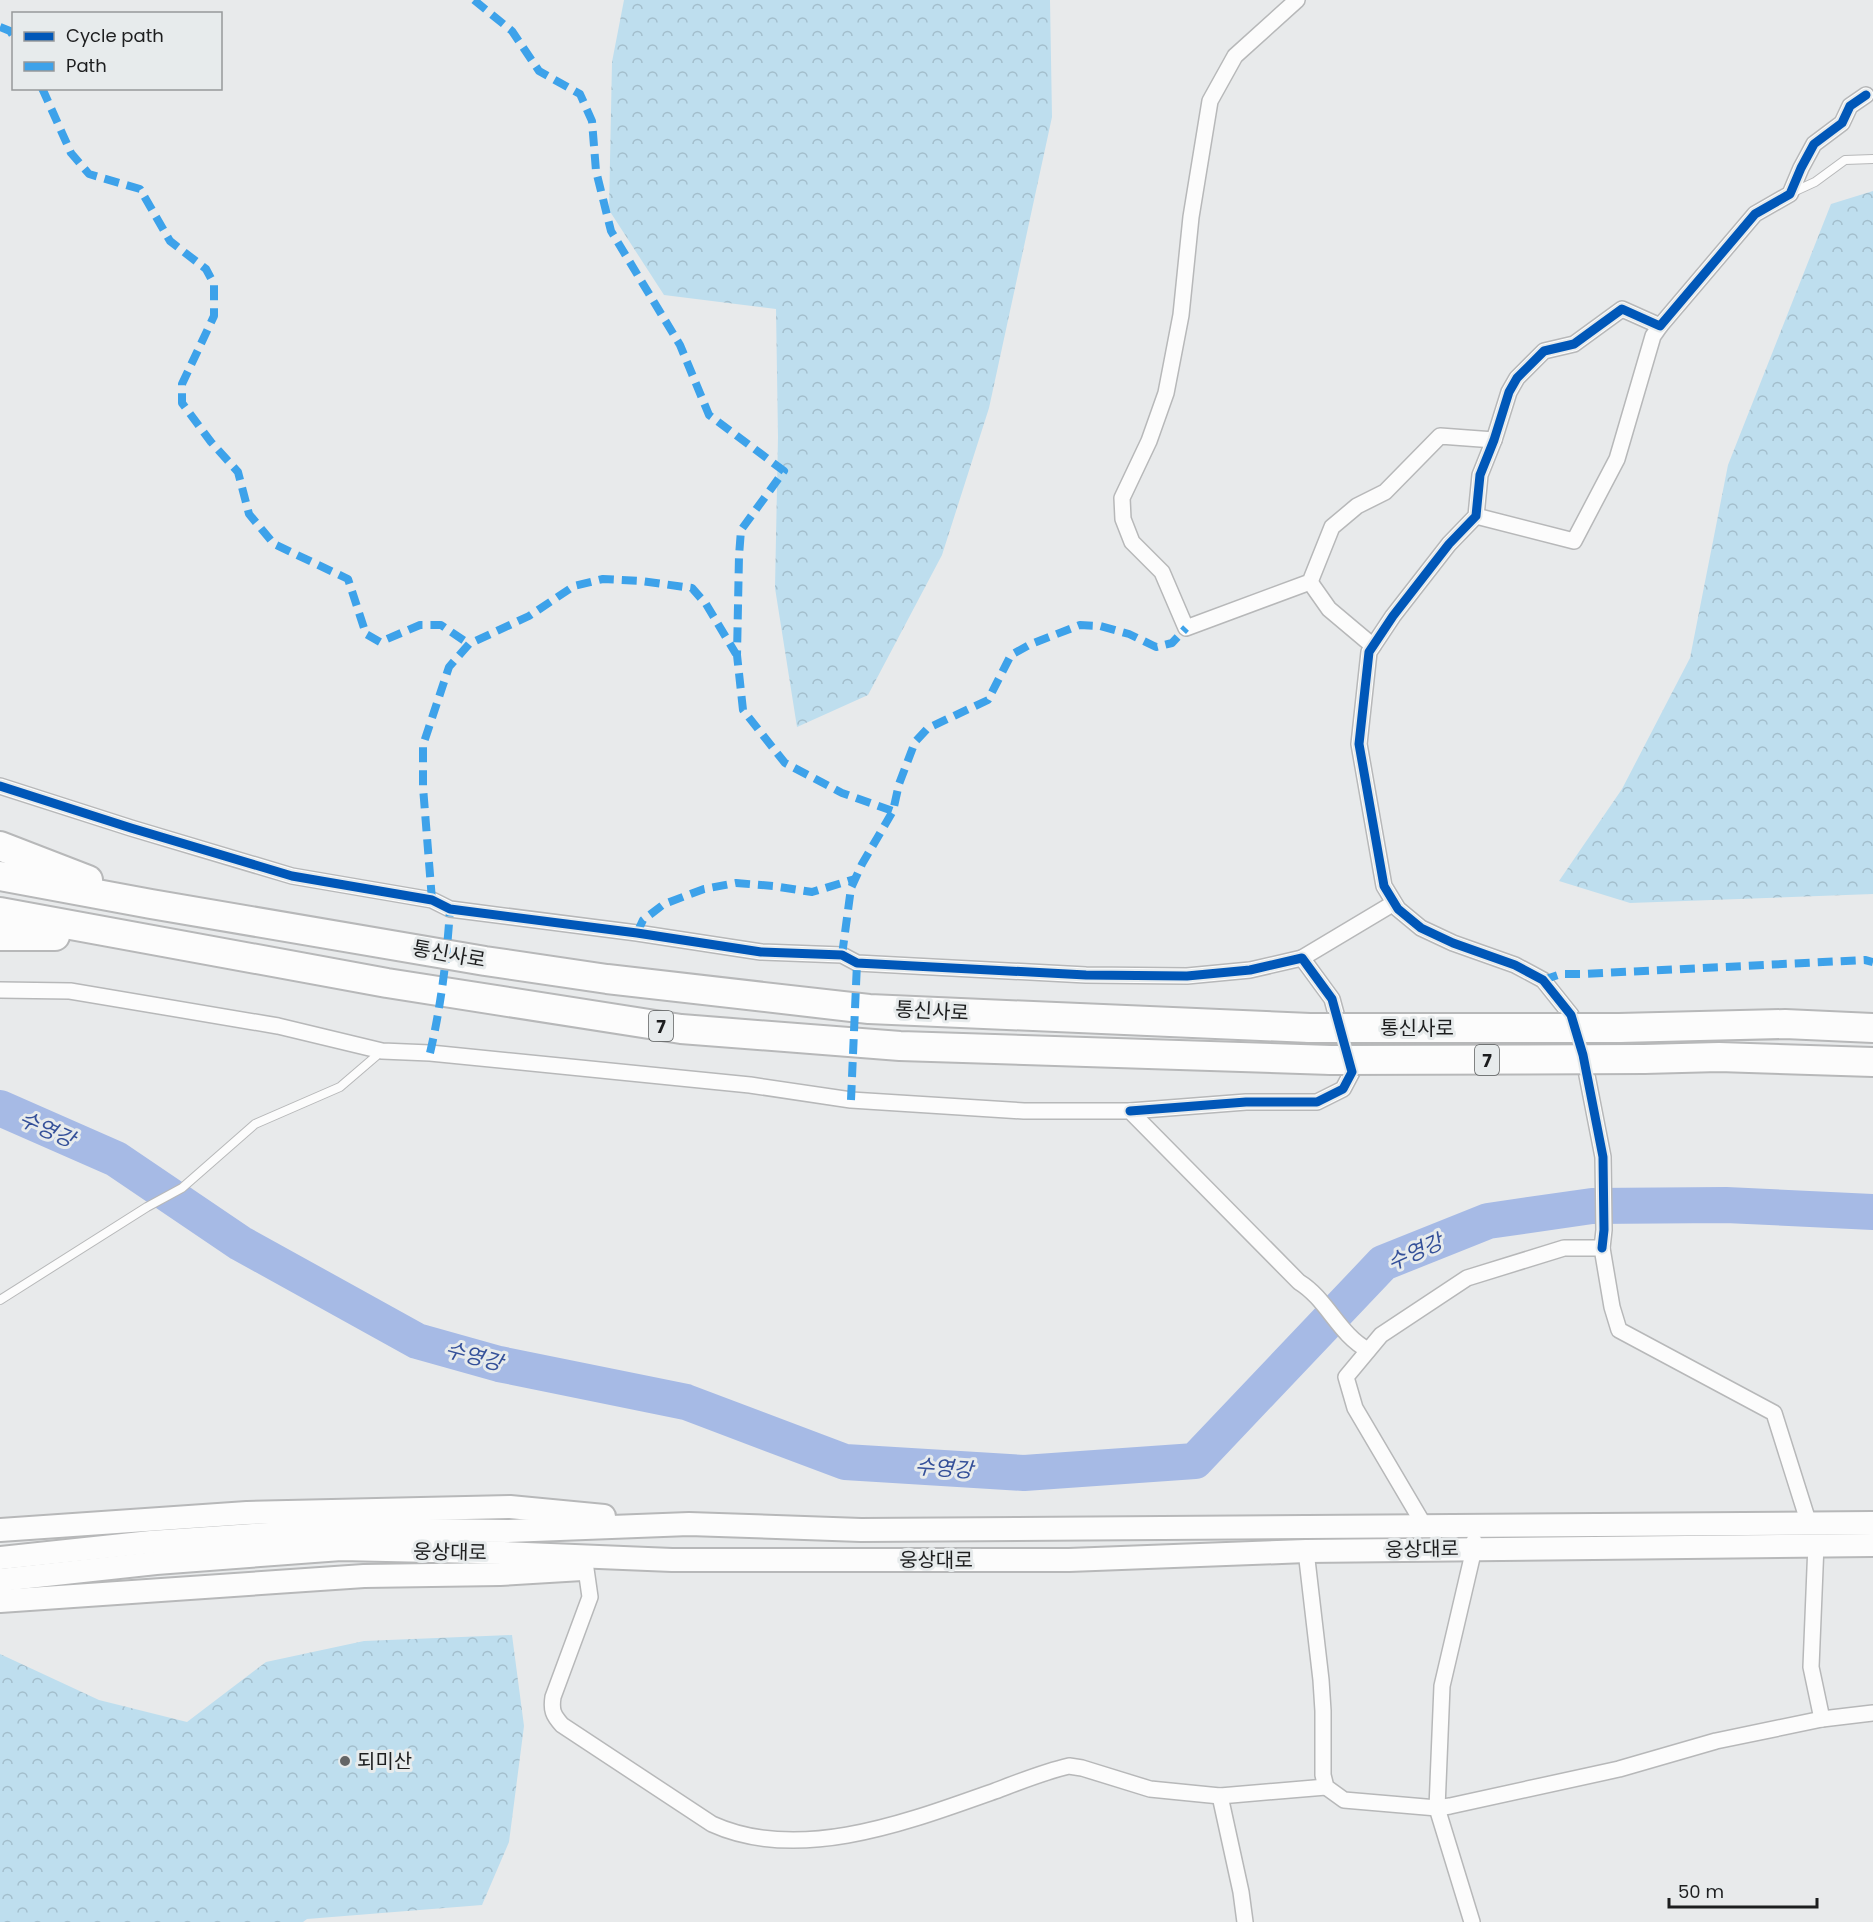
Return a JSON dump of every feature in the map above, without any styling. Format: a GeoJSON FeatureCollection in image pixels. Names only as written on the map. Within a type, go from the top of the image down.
{"type":"FeatureCollection","features":[{"type":"Feature","properties":{"kind":"highway"},"geometry":{"type":"LineString","coordinates":[[0,846],[151,904]]}},
{"type":"Feature","properties":{"kind":"highway","name":"통신사로"},"geometry":{"type":"LineString","coordinates":[[0,876],[151,904],[607,980],[869,1009],[1310,1028],[1619,1028],[1785,1024],[1873,1028]]}},
{"type":"Feature","properties":{"kind":"highway","name":"통신사로"},"geometry":{"type":"LineString","coordinates":[[0,912],[387,983],[681,1029],[900,1046],[1331,1060],[1719,1057],[1873,1062]]}},
{"type":"Feature","properties":{"kind":"highway"},"geometry":{"type":"LineString","coordinates":[[0,936],[128,935]]}},
{"type":"Feature","properties":{"kind":"main road"},"geometry":{"type":"LineString","coordinates":[[0,1530],[247,1513],[510,1507],[689,1524]]}},
{"type":"Feature","properties":{"kind":"main road","name":"웅상대로"},"geometry":{"type":"LineString","coordinates":[[0,1580],[156,1563],[341,1549],[672,1560],[1069,1560],[1306,1551],[1474,1549],[1812,1534],[1873,1523]]}},
{"type":"Feature","properties":{"kind":"main road","name":"웅상대로"},"geometry":{"type":"LineString","coordinates":[[0,1558],[151,1542],[340,1529],[507,1531],[689,1524],[861,1530],[1473,1525],[1812,1534],[1873,1545]]}},
{"type":"Feature","properties":{"kind":"main road"},"geometry":{"type":"LineString","coordinates":[[0,1602],[364,1576],[501,1574],[586,1569],[672,1560]]}},
{"type":"Feature","properties":{"kind":"street"},"geometry":{"type":"LineString","coordinates":[[1297,0],[1236,56],[1210,101],[1191,217],[1181,315],[1166,393],[1149,441],[1122,498],[1123,519],[1132,542],[1162,572],[1185,628],[1310,582],[1332,527],[1357,506],[1385,492],[1440,436],[1494,440]]}},
{"type":"Feature","properties":{"kind":"street"},"geometry":{"type":"LineString","coordinates":[[1476,516],[1574,541],[1617,459],[1653,336],[1755,214],[1790,194],[1814,144],[1842,123],[1850,106],[1866,94]]}},
{"type":"Feature","properties":{"kind":"street"},"geometry":{"type":"LineString","coordinates":[[1660,326],[1622,309],[1574,344],[1544,351],[1517,378],[1509,392],[1480,475],[1476,516],[1449,544],[1393,616],[1369,652],[1359,744],[1383,886],[1398,909],[1421,928],[1453,943],[1515,965],[1543,980],[1570,1015],[1583,1055],[1602,1157],[1604,1230],[1602,1248],[1612,1307],[1619,1330],[1774,1413],[1812,1534],[1811,1667],[1822,1719]]}},
{"type":"Feature","properties":{"kind":"street"},"geometry":{"type":"LineString","coordinates":[[1310,582],[1329,609],[1373,646]]}},
{"type":"Feature","properties":{"kind":"street"},"geometry":{"type":"LineString","coordinates":[[0,786],[292,876],[432,900],[450,909],[637,933],[761,952],[842,955],[857,963],[1086,975],[1187,976],[1250,970],[1302,958],[1394,903]]}},
{"type":"Feature","properties":{"kind":"street"},"geometry":{"type":"LineString","coordinates":[[0,990],[70,991],[278,1026],[382,1051],[429,1053],[750,1085],[851,1100],[1024,1111],[1130,1111],[1246,1102],[1317,1102],[1343,1089],[1352,1072],[1332,999],[1302,958]]}},
{"type":"Feature","properties":{"kind":"street"},"geometry":{"type":"LineString","coordinates":[[1130,1111],[1299,1282],[1311,1289],[1362,1347]]}},
{"type":"Feature","properties":{"kind":"street"},"geometry":{"type":"LineString","coordinates":[[1424,1525],[1355,1408],[1346,1377],[1362,1347],[1467,1278],[1563,1248],[1602,1248]]}},
{"type":"Feature","properties":{"kind":"street"},"geometry":{"type":"LineString","coordinates":[[1472,1922],[1437,1808],[1442,1686],[1474,1549],[1473,1525]]}},
{"type":"Feature","properties":{"kind":"street"},"geometry":{"type":"LineString","coordinates":[[1306,1551],[1321,1680],[1323,1775],[1326,1787],[1344,1800],[1437,1808],[1619,1769],[1716,1740],[1822,1719],[1873,1713]]}},
{"type":"Feature","properties":{"kind":"street"},"geometry":{"type":"LineString","coordinates":[[586,1569],[590,1597],[553,1697],[551,1709],[554,1717],[562,1725],[702,1818],[729,1832],[775,1839],[805,1839],[836,1837],[868,1831],[923,1817],[1069,1766],[1150,1788],[1220,1796],[1326,1787]]}},
{"type":"Feature","properties":{"kind":"street"},"geometry":{"type":"LineString","coordinates":[[1220,1796],[1241,1892],[1245,1922]]}},
{"type":"Feature","properties":{"kind":"lane"},"geometry":{"type":"LineString","coordinates":[[1790,194],[1815,182],[1845,160],[1873,159]]}},
{"type":"Feature","properties":{"kind":"lane"},"geometry":{"type":"LineString","coordinates":[[0,1300],[147,1207],[182,1188],[255,1124],[339,1087],[355,1076],[382,1051]]}},
{"type":"Feature","properties":{"kind":"green space"},"geometry":{"type":"Polygon","coordinates":[[[624,0],[1050,0],[1052,117],[989,408],[942,555],[868,695],[797,727],[775,588],[778,437],[776,309],[664,295],[609,210],[612,62],[624,0]]]}},
{"type":"Feature","properties":{"kind":"green space"},"geometry":{"type":"Polygon","coordinates":[[[1873,191],[1873,894],[1630,903],[1559,881],[1622,789],[1690,658],[1728,465],[1831,204],[1873,191]]]}},
{"type":"Feature","properties":{"kind":"green space"},"geometry":{"type":"Polygon","coordinates":[[[512,1635],[524,1726],[509,1842],[482,1905],[307,1919],[303,1922],[0,1922],[0,1654],[99,1700],[187,1722],[266,1662],[364,1641],[512,1635]]]}},
{"type":"Feature","properties":{"kind":"waterway","name":"수영강"},"geometry":{"type":"LineString","coordinates":[[0,1108],[116,1159],[240,1243],[417,1341],[499,1364],[686,1402],[845,1462],[1024,1473],[1195,1461],[1383,1263],[1488,1221],[1592,1206],[1726,1205],[1873,1212]]}},
{"type":"Feature","properties":{"kind":"marked path"},"geometry":{"type":"LineString","coordinates":[[474,0],[512,31],[539,71],[580,94],[592,121],[596,171],[611,231],[680,345],[709,415],[784,471],[741,530],[737,655],[743,710],[785,763],[842,793],[893,811]]}},
{"type":"Feature","properties":{"kind":"marked path"},"geometry":{"type":"LineString","coordinates":[[0,27],[12,34]]}},
{"type":"Feature","properties":{"kind":"marked path"},"geometry":{"type":"LineString","coordinates":[[43,90],[71,153],[89,174],[140,189],[170,241],[206,269],[214,284],[214,316],[182,384],[182,403],[211,442],[238,472],[249,514],[274,544],[348,579],[366,634],[380,642],[420,625],[441,625],[469,644]]}},
{"type":"Feature","properties":{"kind":"marked path"},"geometry":{"type":"LineString","coordinates":[[432,900],[423,787],[423,745],[449,667],[469,644],[529,616],[574,586],[603,579],[641,581],[692,588],[706,604],[736,654]]}},
{"type":"Feature","properties":{"kind":"marked path"},"geometry":{"type":"LineString","coordinates":[[842,955],[851,888],[862,864],[893,811],[899,784],[915,742],[928,728],[988,700],[1011,655],[1031,644],[1080,625],[1100,626],[1129,634],[1156,647],[1172,643],[1186,628]]}},
{"type":"Feature","properties":{"kind":"marked path"},"geometry":{"type":"LineString","coordinates":[[637,933],[643,920],[664,904],[704,889],[736,883],[812,892],[855,879]]}},
{"type":"Feature","properties":{"kind":"marked path"},"geometry":{"type":"LineString","coordinates":[[430,1053],[443,981],[450,909]]}},
{"type":"Feature","properties":{"kind":"marked path"},"geometry":{"type":"LineString","coordinates":[[1543,980],[1561,974],[1865,960],[1873,962]]}},
{"type":"Feature","properties":{"kind":"marked path"},"geometry":{"type":"LineString","coordinates":[[851,1100],[857,963]]}},
{"type":"Feature","properties":{"kind":"cycle path"},"geometry":{"type":"LineString","coordinates":[[1602,1248],[1604,1230],[1603,1157],[1583,1055],[1571,1015],[1543,980],[1515,965],[1453,943],[1421,928],[1398,909],[1384,886],[1359,744],[1369,652],[1393,616],[1449,544],[1476,516],[1480,475],[1509,392],[1517,378],[1544,351],[1574,344],[1622,309],[1660,326],[1755,214],[1790,194],[1814,144],[1842,123],[1850,106],[1866,95]]}},
{"type":"Feature","properties":{"kind":"cycle path"},"geometry":{"type":"LineString","coordinates":[[0,786],[292,876],[432,900],[450,909],[637,933],[761,952],[842,955],[857,963],[1086,975],[1187,976],[1250,970],[1302,958],[1332,999],[1352,1072],[1343,1089],[1317,1102],[1246,1102],[1130,1111]]}},
{"type":"Feature","properties":{"kind":"place","name":"되미산"},"geometry":{"type":"Point","coordinates":[345,1761]}}]}
